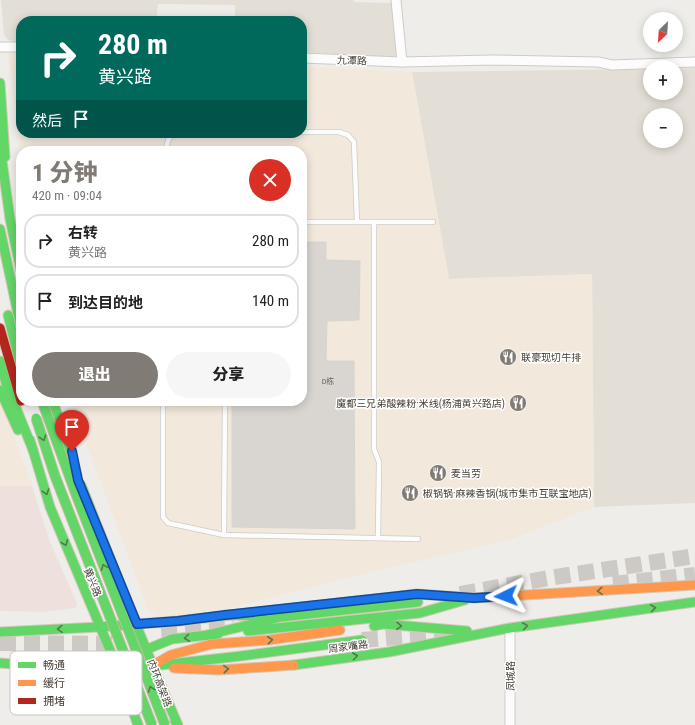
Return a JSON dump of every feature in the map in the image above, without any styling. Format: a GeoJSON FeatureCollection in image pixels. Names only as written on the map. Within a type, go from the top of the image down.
{"type":"FeatureCollection","features":[{"type":"Feature","properties":{"kind":"main road"},"geometry":{"type":"LineString","coordinates":[[0,83],[5,160],[16,220]]}},
{"type":"Feature","properties":{"kind":"main road"},"geometry":{"type":"LineString","coordinates":[[0,146],[10,219],[16,247]]}},
{"type":"Feature","properties":{"kind":"main road"},"geometry":{"type":"LineString","coordinates":[[0,205],[5,242],[16,287]]}},
{"type":"Feature","properties":{"kind":"main road"},"geometry":{"type":"LineString","coordinates":[[0,229],[16,304]]}},
{"type":"Feature","properties":{"kind":"main road"},"geometry":{"type":"LineString","coordinates":[[6,310],[16,349]]}},
{"type":"Feature","properties":{"kind":"main road","name":"黄兴路"},"geometry":{"type":"LineString","coordinates":[[0,328],[16,384]]}},
{"type":"Feature","properties":{"kind":"main road"},"geometry":{"type":"LineString","coordinates":[[0,361],[11,397],[33,450]]}},
{"type":"Feature","properties":{"kind":"main road","name":"黄兴路"},"geometry":{"type":"LineString","coordinates":[[0,390],[3,406],[18,431],[33,450]]}},
{"type":"Feature","properties":{"kind":"main road","name":"黄兴路"},"geometry":{"type":"LineString","coordinates":[[22,406],[33,450],[50,507],[110,651]]}},
{"type":"Feature","properties":{"kind":"main road","name":"内环高架路"},"geometry":{"type":"LineString","coordinates":[[44,406],[136,651]]}},
{"type":"Feature","properties":{"kind":"main road"},"geometry":{"type":"LineString","coordinates":[[50,406],[64,449],[137,624],[152,666],[176,724]]}},
{"type":"Feature","properties":{"kind":"main road"},"geometry":{"type":"LineString","coordinates":[[55,406],[78,480]]}},
{"type":"Feature","properties":{"kind":"main road"},"geometry":{"type":"LineString","coordinates":[[59,406],[78,480]]}},
{"type":"Feature","properties":{"kind":"main road"},"geometry":{"type":"LineString","coordinates":[[33,407],[56,476],[123,651]]}},
{"type":"Feature","properties":{"kind":"main road"},"geometry":{"type":"LineString","coordinates":[[0,632],[178,621],[417,594],[474,598],[695,585]]}},
{"type":"Feature","properties":{"kind":"main road"},"geometry":{"type":"LineString","coordinates":[[142,652],[172,639],[420,613],[474,598]]}},
{"type":"Feature","properties":{"kind":"main road"},"geometry":{"type":"LineString","coordinates":[[207,635],[281,617],[418,602]]}},
{"type":"Feature","properties":{"kind":"main road","name":"周家嘴路"},"geometry":{"type":"LineString","coordinates":[[142,665],[187,670],[219,670],[284,666],[389,652],[484,632],[695,602]]}},
{"type":"Feature","properties":{"kind":"main road"},"geometry":{"type":"LineString","coordinates":[[225,615],[281,617]]}},
{"type":"Feature","properties":{"kind":"main road"},"geometry":{"type":"LineString","coordinates":[[152,666],[171,655],[212,644],[269,640],[383,624],[484,632]]}},
{"type":"Feature","properties":{"kind":"main road"},"geometry":{"type":"LineString","coordinates":[[152,666],[362,640]]}},
{"type":"Feature","properties":{"kind":"main road","name":"周家嘴路"},"geometry":{"type":"LineString","coordinates":[[0,663],[10,664]]}},
{"type":"Feature","properties":{"kind":"main road","name":"内环高架路"},"geometry":{"type":"LineString","coordinates":[[142,665],[165,725]]}},
{"type":"Feature","properties":{"kind":"main road"},"geometry":{"type":"LineString","coordinates":[[142,699],[152,725]]}},
{"type":"Feature","properties":{"kind":"street"},"geometry":{"type":"LineString","coordinates":[[396,0],[402,62]]}},
{"type":"Feature","properties":{"kind":"street"},"geometry":{"type":"LineString","coordinates":[[0,47],[16,47]]}},
{"type":"Feature","properties":{"kind":"street","name":"九潭路"},"geometry":{"type":"LineString","coordinates":[[307,58],[402,62],[492,60],[598,62],[612,65],[695,62]]}},
{"type":"Feature","properties":{"kind":"street","name":"凤城路"},"geometry":{"type":"LineString","coordinates":[[510,628],[510,725]]}},
{"type":"Feature","properties":{"kind":"lane"},"geometry":{"type":"LineString","coordinates":[[307,132],[339,132],[348,135],[354,142],[357,222]]}},
{"type":"Feature","properties":{"kind":"lane"},"geometry":{"type":"LineString","coordinates":[[307,222],[433,222]]}},
{"type":"Feature","properties":{"kind":"lane"},"geometry":{"type":"LineString","coordinates":[[374,222],[374,449],[379,462],[378,538]]}},
{"type":"Feature","properties":{"kind":"lane"},"geometry":{"type":"LineString","coordinates":[[163,406],[163,517],[168,523],[224,535],[418,539]]}},
{"type":"Feature","properties":{"kind":"lane"},"geometry":{"type":"LineString","coordinates":[[224,535],[225,406]]}},
{"type":"Feature","properties":{"kind":"shaded area"},"geometry":{"type":"Polygon","coordinates":[[[1,0],[353,0],[354,2],[392,3],[398,53],[392,58],[307,52],[307,16],[235,16],[235,5],[158,4],[157,16],[16,16],[16,42],[8,40],[4,35],[1,0]]]}},
{"type":"Feature","properties":{"kind":"shaded area"},"geometry":{"type":"Polygon","coordinates":[[[8,52],[16,53],[16,117],[8,52]]]}},
{"type":"Feature","properties":{"kind":"shaded area"},"geometry":{"type":"Polygon","coordinates":[[[307,67],[412,72],[449,279],[592,274],[594,507],[510,540],[362,574],[173,623],[148,609],[73,406],[307,406],[307,146],[20,146],[19,138],[307,138],[307,67]]]}},
{"type":"Feature","properties":{"kind":"shaded area"},"geometry":{"type":"Polygon","coordinates":[[[695,68],[695,503],[594,507],[592,274],[449,279],[412,72],[643,69],[643,100],[683,100],[683,69],[695,68]]]}},
{"type":"Feature","properties":{"kind":"shaded area"},"geometry":{"type":"Polygon","coordinates":[[[0,397],[1,401],[32,486],[0,486],[0,397]]]}},
{"type":"Feature","properties":{"kind":"shaded area"},"geometry":{"type":"Polygon","coordinates":[[[0,486],[32,486],[50,542],[77,603],[76,608],[43,612],[0,611],[0,486]]]}},
{"type":"Feature","properties":{"kind":"building"},"geometry":{"type":"Polygon","coordinates":[[[307,242],[326,242],[326,260],[360,261],[359,320],[327,321],[326,361],[354,361],[355,529],[232,527],[232,406],[307,406],[307,242]]]}},
{"type":"Feature","properties":{"kind":"tunnel"},"geometry":{"type":"LineString","coordinates":[[460,594],[549,578],[695,556]]}},
{"type":"Feature","properties":{"kind":"tunnel"},"geometry":{"type":"LineString","coordinates":[[613,584],[695,575]]}},
{"type":"Feature","properties":{"kind":"tunnel"},"geometry":{"type":"LineString","coordinates":[[161,629],[234,624]]}},
{"type":"Feature","properties":{"kind":"tunnel"},"geometry":{"type":"LineString","coordinates":[[362,640],[450,633]]}},
{"type":"Feature","properties":{"kind":"tunnel"},"geometry":{"type":"LineString","coordinates":[[0,643],[120,644]]}},
{"type":"Feature","properties":{"kind":"traffic: fast"},"geometry":{"type":"LineString","coordinates":[[0,83],[5,157]]}},
{"type":"Feature","properties":{"kind":"traffic: fast"},"geometry":{"type":"LineString","coordinates":[[0,146],[10,219],[16,247]]}},
{"type":"Feature","properties":{"kind":"traffic: fast"},"geometry":{"type":"LineString","coordinates":[[0,229],[16,304]]}},
{"type":"Feature","properties":{"kind":"traffic: fast"},"geometry":{"type":"LineString","coordinates":[[8,315],[16,348]]}},
{"type":"Feature","properties":{"kind":"traffic: fast"},"geometry":{"type":"LineString","coordinates":[[0,361],[6,383],[33,450]]}},
{"type":"Feature","properties":{"kind":"traffic: fast"},"geometry":{"type":"LineString","coordinates":[[0,390],[18,430]]}},
{"type":"Feature","properties":{"kind":"traffic: fast"},"geometry":{"type":"LineString","coordinates":[[44,406],[136,651]]}},
{"type":"Feature","properties":{"kind":"traffic: fast"},"geometry":{"type":"LineString","coordinates":[[55,406],[77,476]]}},
{"type":"Feature","properties":{"kind":"traffic: fast"},"geometry":{"type":"LineString","coordinates":[[36,418],[55,476],[123,651]]}},
{"type":"Feature","properties":{"kind":"traffic: fast"},"geometry":{"type":"LineString","coordinates":[[30,440],[50,507],[110,651]]}},
{"type":"Feature","properties":{"kind":"traffic: fast"},"geometry":{"type":"LineString","coordinates":[[81,485],[140,635],[178,725]]}},
{"type":"Feature","properties":{"kind":"traffic: fast"},"geometry":{"type":"LineString","coordinates":[[0,632],[178,621],[402,596]]}},
{"type":"Feature","properties":{"kind":"traffic: fast"},"geometry":{"type":"LineString","coordinates":[[248,631],[420,613],[465,600]]}},
{"type":"Feature","properties":{"kind":"traffic: fast"},"geometry":{"type":"LineString","coordinates":[[207,635],[281,617],[418,602]]}},
{"type":"Feature","properties":{"kind":"traffic: fast"},"geometry":{"type":"LineString","coordinates":[[294,665],[389,652],[510,628],[695,602]]}},
{"type":"Feature","properties":{"kind":"traffic: fast"},"geometry":{"type":"LineString","coordinates":[[225,615],[262,616]]}},
{"type":"Feature","properties":{"kind":"traffic: fast"},"geometry":{"type":"LineString","coordinates":[[374,626],[383,624],[467,631]]}},
{"type":"Feature","properties":{"kind":"traffic: fast"},"geometry":{"type":"LineString","coordinates":[[142,651],[172,639],[218,634]]}},
{"type":"Feature","properties":{"kind":"traffic: fast"},"geometry":{"type":"LineString","coordinates":[[152,666],[362,640]]}},
{"type":"Feature","properties":{"kind":"traffic: fast"},"geometry":{"type":"LineString","coordinates":[[0,663],[10,664]]}},
{"type":"Feature","properties":{"kind":"traffic: fast"},"geometry":{"type":"LineString","coordinates":[[142,665],[165,725]]}},
{"type":"Feature","properties":{"kind":"traffic: fast"},"geometry":{"type":"LineString","coordinates":[[142,699],[152,725]]}},
{"type":"Feature","properties":{"kind":"traffic: fast"},"geometry":{"type":"LineString","coordinates":[[134,715],[138,725]]}},
{"type":"Feature","properties":{"kind":"traffic: fast"},"geometry":{"type":"LineString","coordinates":[[175,721],[177,725]]}},
{"type":"Feature","properties":{"kind":"traffic: slow"},"geometry":{"type":"LineString","coordinates":[[402,596],[417,594],[474,598],[695,585]]}},
{"type":"Feature","properties":{"kind":"traffic: slow"},"geometry":{"type":"LineString","coordinates":[[154,665],[171,655],[212,644],[269,640],[340,630]]}},
{"type":"Feature","properties":{"kind":"traffic: slow"},"geometry":{"type":"LineString","coordinates":[[174,668],[219,670],[294,665]]}},
{"type":"Feature","properties":{"kind":"traffic: jam"},"geometry":{"type":"LineString","coordinates":[[0,328],[16,384]]}},
{"type":"Feature","properties":{"kind":"place","name":"联豪现切牛排"},"geometry":{"type":"Point","coordinates":[508,357]}},
{"type":"Feature","properties":{"kind":"place","name":"魔都三兄弟酸辣粉·米线(杨浦黄兴路店)"},"geometry":{"type":"Point","coordinates":[518,403]}},
{"type":"Feature","properties":{"kind":"place","name":"麦当劳"},"geometry":{"type":"Point","coordinates":[438,473]}},
{"type":"Feature","properties":{"kind":"place","name":"椒锅锅·麻辣香锅(城市集市互联宝地店)"},"geometry":{"type":"Point","coordinates":[410,493]}},
{"type":"Feature","properties":{"kind":"route"},"geometry":{"type":"LineString","coordinates":[[72,451],[78,480],[137,624],[178,621],[417,594],[474,598],[506,596]]}}]}
